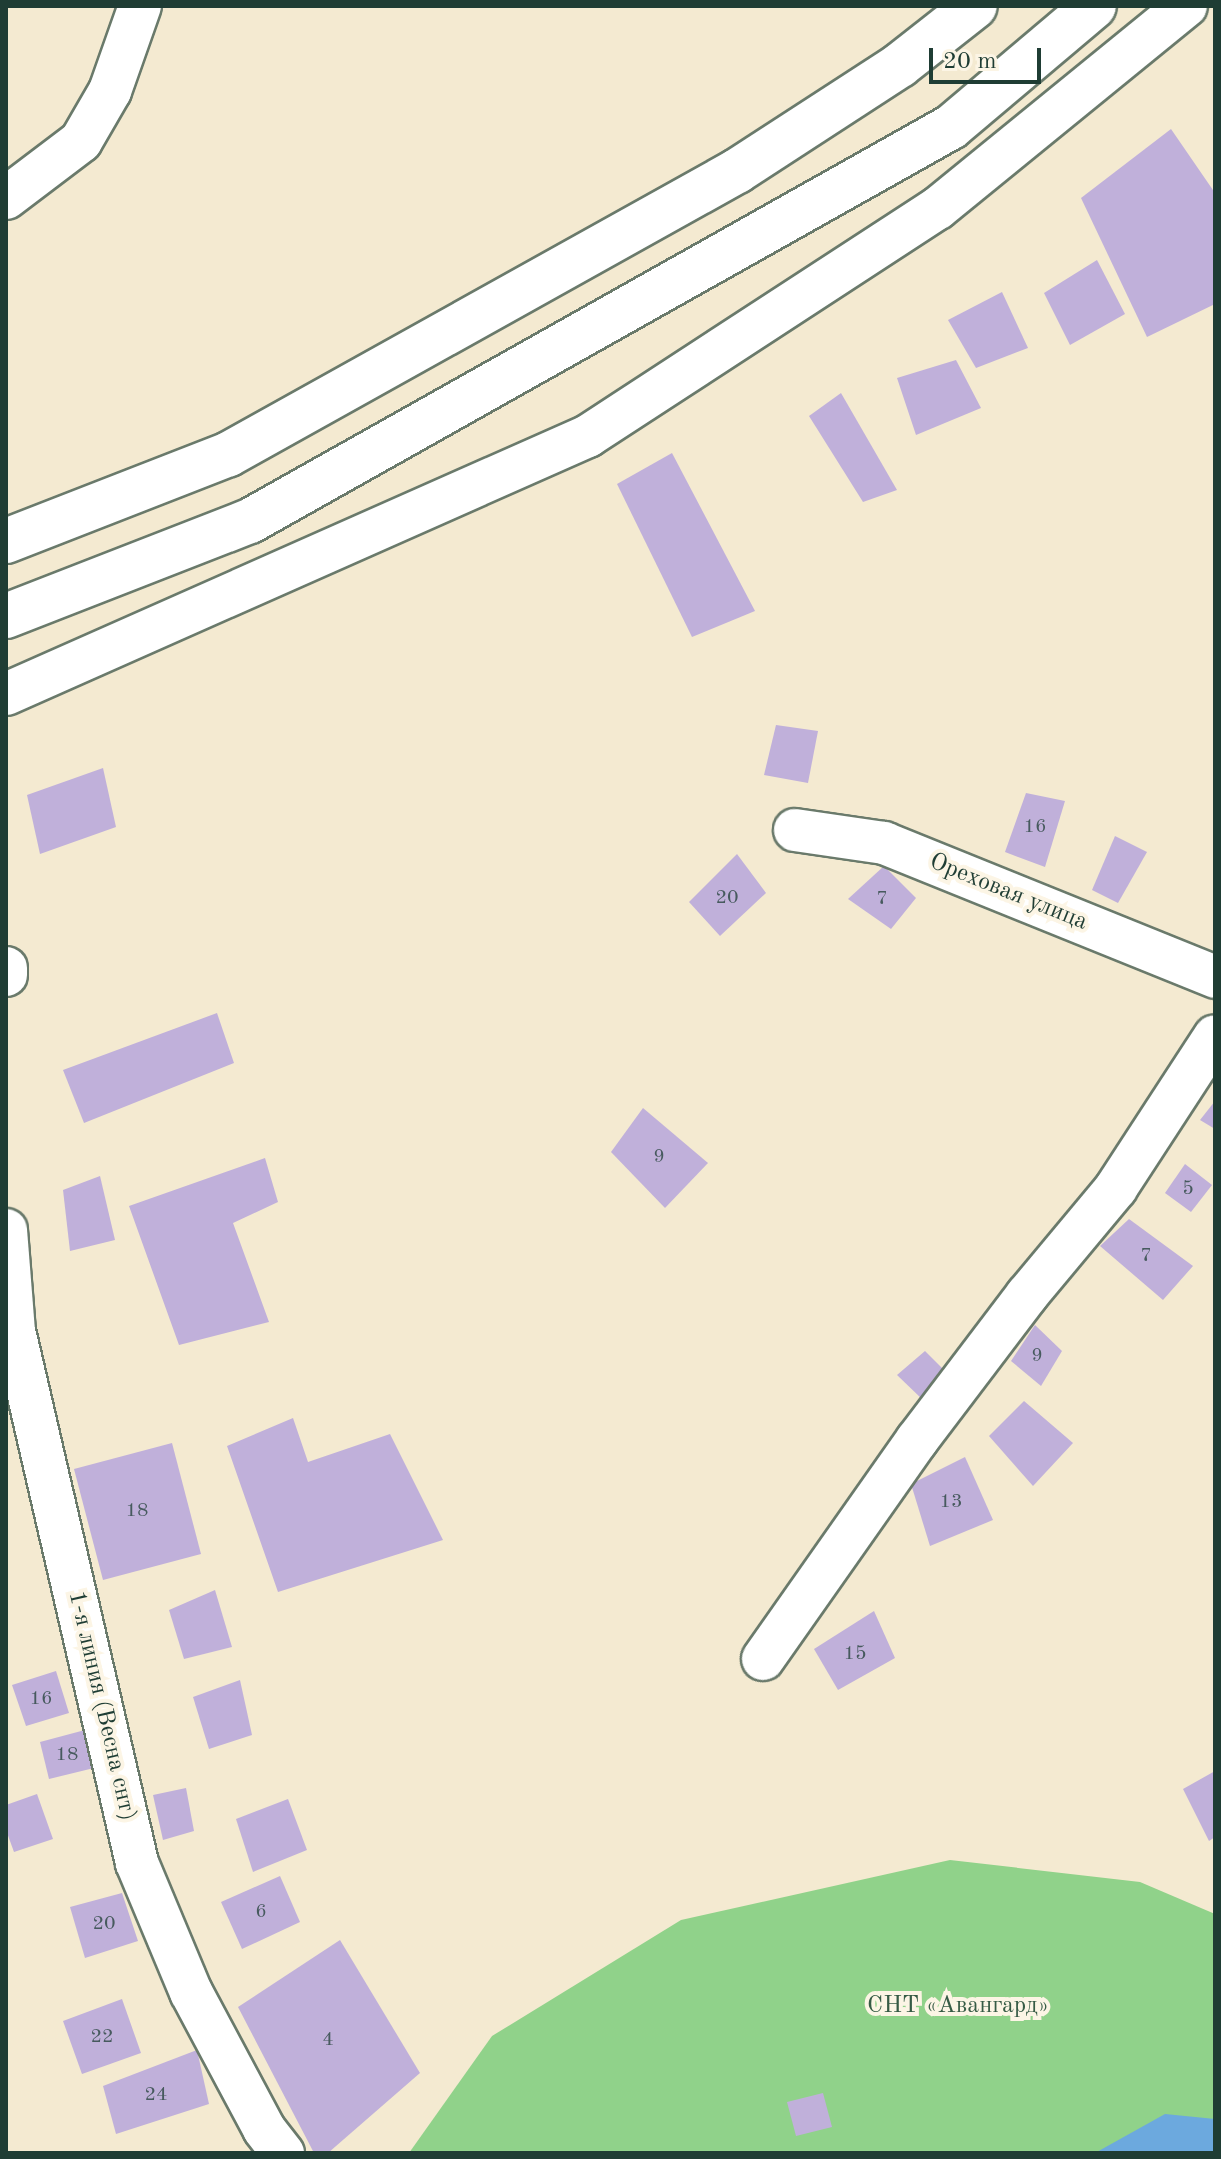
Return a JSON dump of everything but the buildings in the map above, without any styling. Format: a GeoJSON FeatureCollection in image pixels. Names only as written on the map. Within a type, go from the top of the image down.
{"type":"FeatureCollection","features":[{"type":"Feature","properties":{"kind":"main road"},"geometry":{"type":"LineString","coordinates":[[6,541],[229,454],[737,171],[900,65],[975,6]]}},
{"type":"Feature","properties":{"kind":"main road"},"geometry":{"type":"LineString","coordinates":[[6,616],[250,521],[951,127],[1094,6]]}},
{"type":"Feature","properties":{"kind":"street"},"geometry":{"type":"LineString","coordinates":[[6,198],[81,141],[110,91],[140,6]]}},
{"type":"Feature","properties":{"kind":"street"},"geometry":{"type":"LineString","coordinates":[[6,694],[588,436],[938,208],[1186,6]]}},
{"type":"Feature","properties":{"kind":"street","name":"Ореховая улица"},"geometry":{"type":"LineString","coordinates":[[795,830],[884,843],[1215,977]]}},
{"type":"Feature","properties":{"kind":"street"},"geometry":{"type":"LineString","coordinates":[[6,968],[6,975]]}},
{"type":"Feature","properties":{"kind":"street"},"geometry":{"type":"LineString","coordinates":[[763,1659],[917,1440],[1027,1295],[1116,1188],[1215,1036]]}},
{"type":"Feature","properties":{"kind":"street","name":"1-я линия (Весна снт)"},"geometry":{"type":"LineString","coordinates":[[6,1230],[14,1331],[137,1863],[191,1992],[264,2129],[283,2153]]}},
{"type":"Feature","properties":{"kind":"green space","name":"СНТ «Авангард»"},"geometry":{"type":"Polygon","coordinates":[[[950,1860],[1140,1882],[1215,1914],[1215,2153],[409,2153],[492,2036],[681,1920],[950,1860]]]}},
{"type":"Feature","properties":{"kind":"water"},"geometry":{"type":"Polygon","coordinates":[[[1165,2114],[1215,2119],[1215,2153],[1095,2153],[1165,2114]]]}}]}
